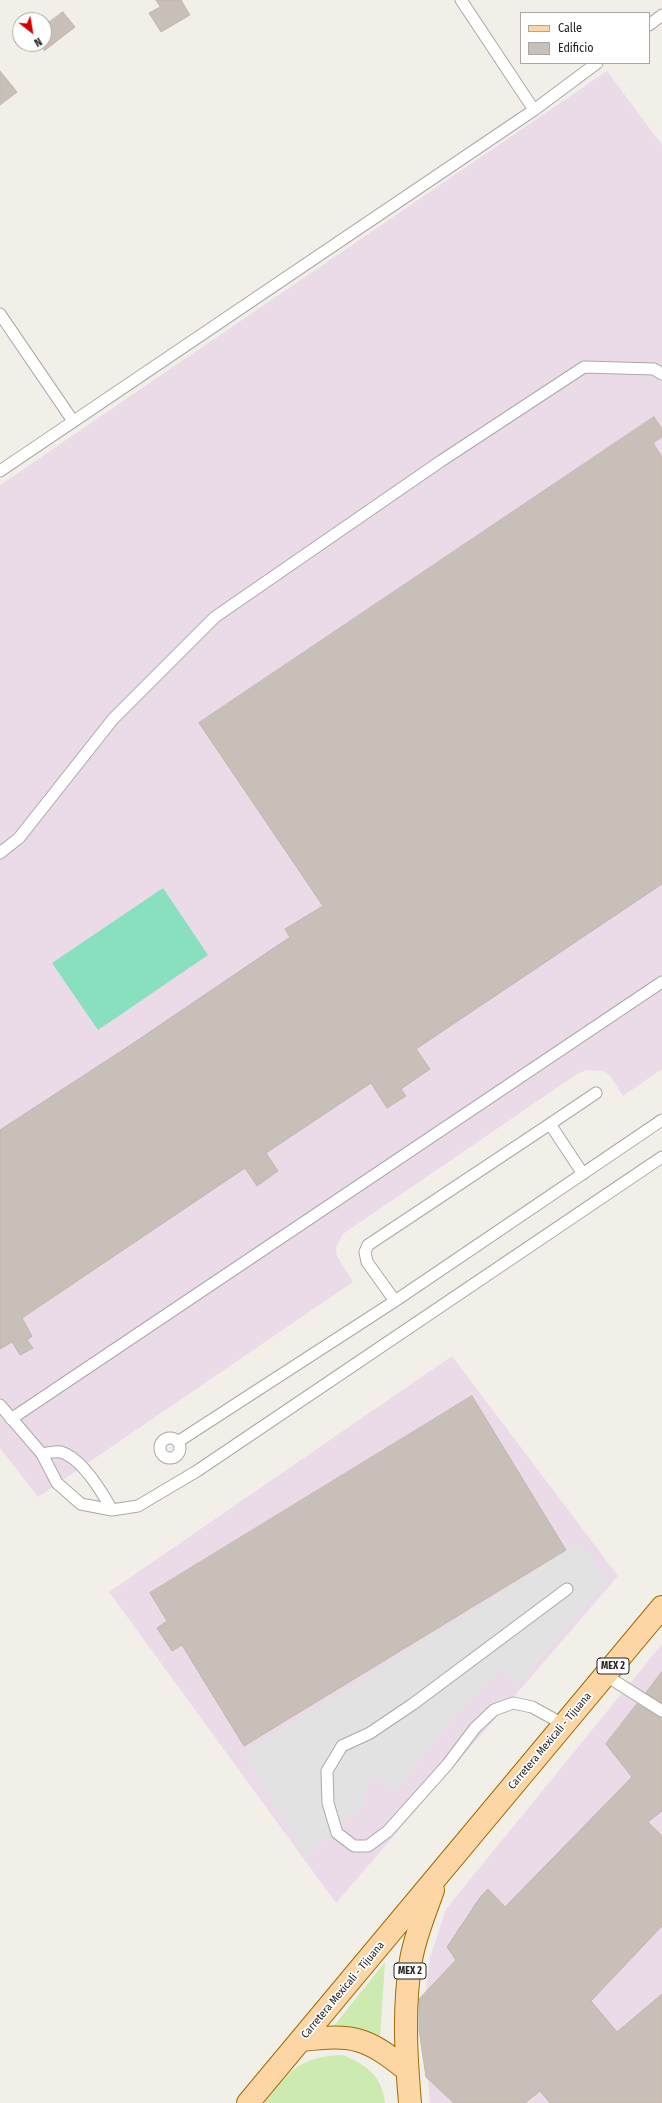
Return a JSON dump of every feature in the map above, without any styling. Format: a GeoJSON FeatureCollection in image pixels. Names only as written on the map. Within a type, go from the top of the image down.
{"type":"FeatureCollection","features":[{"type":"Feature","properties":{"kind":"main road","name":"Carretera Mexicali - Tijuana"},"geometry":{"type":"LineString","coordinates":[[248,2103],[662,1607]]}},
{"type":"Feature","properties":{"kind":"main road","name":"Carretera Mexicali - Tijuana"},"geometry":{"type":"LineString","coordinates":[[410,2103],[407,2070],[407,1990],[419,1928],[438,1876]]}},
{"type":"Feature","properties":{"kind":"main road"},"geometry":{"type":"LineString","coordinates":[[302,2040],[337,2036],[358,2040],[374,2045],[407,2070]]}},
{"type":"Feature","properties":{"kind":"lane"},"geometry":{"type":"LineString","coordinates":[[461,0],[534,110]]}},
{"type":"Feature","properties":{"kind":"lane"},"geometry":{"type":"LineString","coordinates":[[650,24],[662,15]]}},
{"type":"Feature","properties":{"kind":"lane"},"geometry":{"type":"LineString","coordinates":[[0,471],[534,110],[596,64]]}},
{"type":"Feature","properties":{"kind":"lane"},"geometry":{"type":"LineString","coordinates":[[0,314],[73,421]]}},
{"type":"Feature","properties":{"kind":"lane"},"geometry":{"type":"LineString","coordinates":[[0,853],[19,838],[113,718],[215,617],[441,461],[584,367],[654,369],[662,374]]}},
{"type":"Feature","properties":{"kind":"lane"},"geometry":{"type":"LineString","coordinates":[[11,1419],[662,982]]}},
{"type":"Feature","properties":{"kind":"lane"},"geometry":{"type":"LineString","coordinates":[[395,1301],[367,1262],[364,1252],[368,1245],[596,1093]]}},
{"type":"Feature","properties":{"kind":"lane"},"geometry":{"type":"LineString","coordinates":[[179,1442],[395,1301],[662,1120]]}},
{"type":"Feature","properties":{"kind":"lane"},"geometry":{"type":"LineString","coordinates":[[550,1124],[583,1174]]}},
{"type":"Feature","properties":{"kind":"lane"},"geometry":{"type":"LineString","coordinates":[[0,1405],[42,1454],[58,1483],[67,1493],[81,1504],[112,1510],[138,1506],[198,1471],[662,1157]]}},
{"type":"Feature","properties":{"kind":"lane"},"geometry":{"type":"LineString","coordinates":[[42,1454],[61,1452],[71,1457],[100,1488],[112,1510]]}},
{"type":"Feature","properties":{"kind":"lane"},"geometry":{"type":"LineString","coordinates":[[563,1724],[532,1707],[513,1703],[494,1710],[475,1728],[448,1765],[388,1831],[368,1846],[354,1846],[336,1833],[328,1803],[327,1771],[342,1746],[370,1733],[406,1708],[567,1589]]}},
{"type":"Feature","properties":{"kind":"lane"},"geometry":{"type":"LineString","coordinates":[[605,1675],[662,1711]]}},
{"type":"Feature","properties":{"kind":"shaded area"},"geometry":{"type":"Polygon","coordinates":[[[607,71],[662,145],[662,1069],[623,1096],[611,1077],[604,1071],[587,1070],[577,1074],[343,1234],[336,1247],[337,1256],[353,1282],[38,1497],[0,1448],[0,485],[607,71]]]}},
{"type":"Feature","properties":{"kind":"shaded area"},"geometry":{"type":"Polygon","coordinates":[[[452,1356],[618,1576],[336,1903],[109,1592],[452,1356]]]}},
{"type":"Feature","properties":{"kind":"shaded area"},"geometry":{"type":"Polygon","coordinates":[[[579,1543],[608,1579],[518,1684],[501,1668],[454,1715],[395,1792],[377,1774],[365,1786],[364,1805],[306,1856],[243,1753],[579,1543]]]}},
{"type":"Feature","properties":{"kind":"shaded area"},"geometry":{"type":"Polygon","coordinates":[[[662,1644],[662,2103],[430,2103],[423,2016],[430,1958],[446,1909],[662,1644]]]}},
{"type":"Feature","properties":{"kind":"green space"},"geometry":{"type":"Polygon","coordinates":[[[163,888],[208,955],[98,1030],[52,963],[163,888]]]}},
{"type":"Feature","properties":{"kind":"green space"},"geometry":{"type":"Polygon","coordinates":[[[385,1962],[380,2038],[367,2031],[333,2027],[385,1962]]]}},
{"type":"Feature","properties":{"kind":"green space"},"geometry":{"type":"Polygon","coordinates":[[[343,2055],[366,2067],[372,2073],[381,2086],[385,2103],[263,2103],[288,2074],[305,2062],[328,2056],[343,2055]]]}},
{"type":"Feature","properties":{"kind":"building"},"geometry":{"type":"Polygon","coordinates":[[[156,0],[181,0],[190,15],[161,32],[149,13],[160,7],[156,0]]]}},
{"type":"Feature","properties":{"kind":"building"},"geometry":{"type":"Polygon","coordinates":[[[63,12],[75,27],[52,45],[52,20],[63,12]]]}},
{"type":"Feature","properties":{"kind":"building"},"geometry":{"type":"Polygon","coordinates":[[[0,71],[17,92],[0,105],[0,71]]]}},
{"type":"Feature","properties":{"kind":"building"},"geometry":{"type":"Polygon","coordinates":[[[654,417],[662,429],[662,437],[653,443],[662,457],[662,884],[416,1049],[430,1069],[401,1089],[406,1096],[387,1108],[371,1083],[266,1153],[278,1171],[257,1186],[245,1168],[22,1318],[32,1336],[27,1340],[33,1348],[20,1355],[12,1342],[0,1349],[0,1130],[132,1044],[290,937],[285,929],[323,906],[199,723],[654,417]]]}},
{"type":"Feature","properties":{"kind":"building"},"geometry":{"type":"Polygon","coordinates":[[[472,1396],[566,1550],[244,1746],[182,1645],[172,1651],[157,1628],[167,1621],[150,1593],[472,1396]]]}},
{"type":"Feature","properties":{"kind":"building"},"geometry":{"type":"Polygon","coordinates":[[[662,1672],[662,1703],[646,1693],[662,1672]]]}},
{"type":"Feature","properties":{"kind":"building"},"geometry":{"type":"Polygon","coordinates":[[[637,1704],[662,1718],[662,1811],[648,1822],[662,1836],[662,1926],[591,2001],[617,2032],[662,1994],[662,2103],[550,2103],[540,2091],[525,2103],[454,2103],[426,2077],[419,2030],[419,1999],[456,1960],[447,1947],[481,1896],[488,1889],[505,1907],[632,1777],[606,1744],[637,1704]]]}}]}
